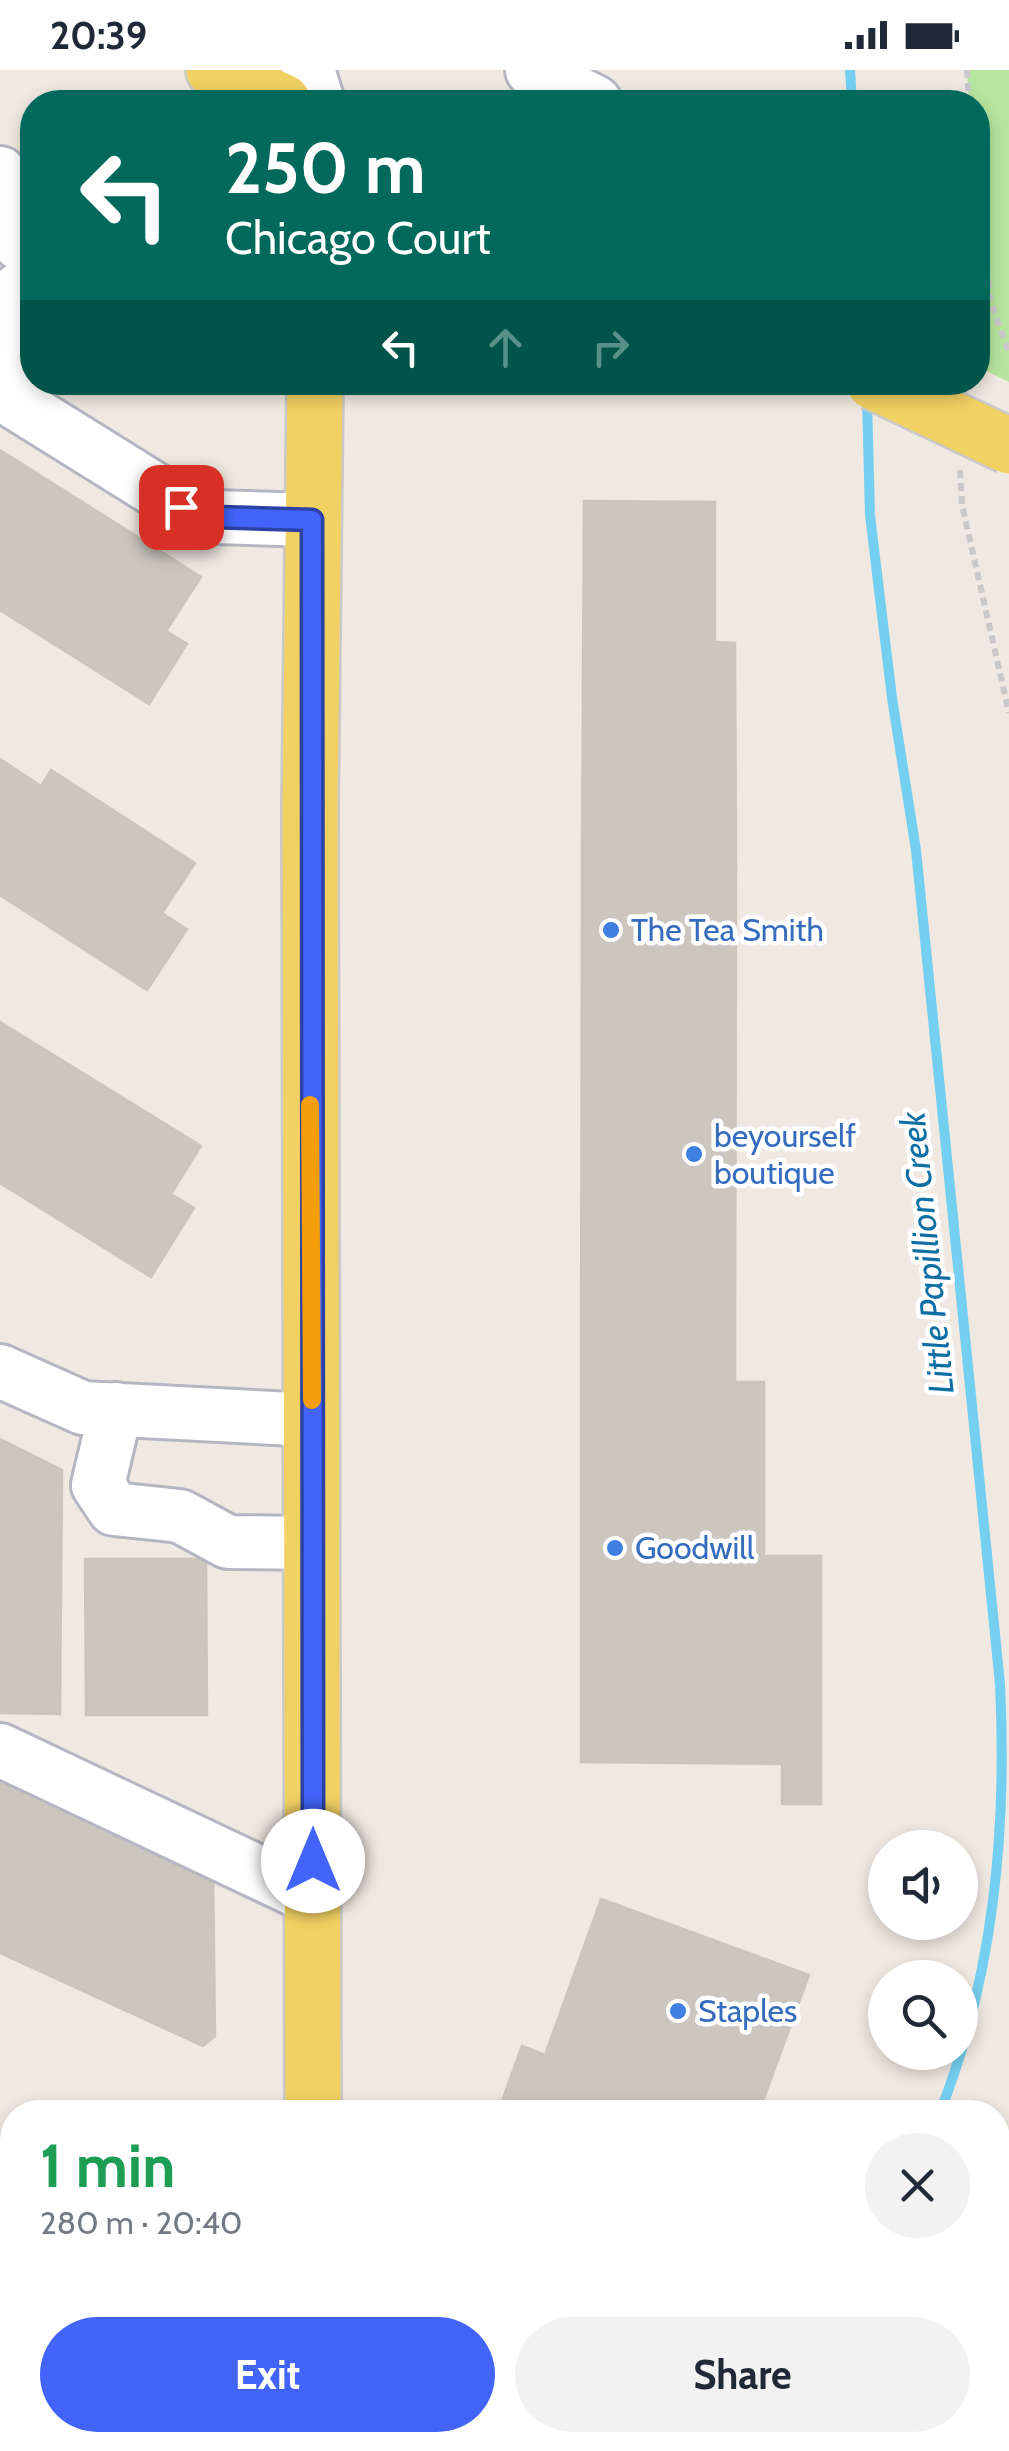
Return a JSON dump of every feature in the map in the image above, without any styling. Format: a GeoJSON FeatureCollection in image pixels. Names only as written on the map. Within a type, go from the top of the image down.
{"type":"FeatureCollection","features":[{"type":"Feature","properties":{"kind":"main road"},"geometry":{"type":"LineString","coordinates":[[214,70],[256,90]]}},
{"type":"Feature","properties":{"kind":"main road"},"geometry":{"type":"LineString","coordinates":[[313,2100],[315,395]]}},
{"type":"Feature","properties":{"kind":"main road"},"geometry":{"type":"LineString","coordinates":[[895,395],[984,449]]}},
{"type":"Feature","properties":{"kind":"street"},"geometry":{"type":"LineString","coordinates":[[0,173],[18,196],[20,266],[8,398],[191,512],[214,517],[312,520]]}},
{"type":"Feature","properties":{"kind":"street"},"geometry":{"type":"LineString","coordinates":[[0,1371],[83,1408],[312,1420]]}},
{"type":"Feature","properties":{"kind":"street"},"geometry":{"type":"LineString","coordinates":[[116,1409],[98,1486],[114,1509],[180,1516],[228,1542],[312,1544]]}},
{"type":"Feature","properties":{"kind":"street"},"geometry":{"type":"LineString","coordinates":[[0,1750],[313,1898]]}},
{"type":"Feature","properties":{"kind":"path"},"geometry":{"type":"LineString","coordinates":[[990,300],[1009,353]]}},
{"type":"Feature","properties":{"kind":"path"},"geometry":{"type":"LineString","coordinates":[[984,449],[962,504],[1009,713]]}},
{"type":"Feature","properties":{"kind":"green space"},"geometry":{"type":"Polygon","coordinates":[[[967,70],[1009,70],[1009,382],[990,373],[990,90],[968,90],[967,70]]]}},
{"type":"Feature","properties":{"kind":"building"},"geometry":{"type":"Polygon","coordinates":[[[0,450],[201,577],[166,631],[187,644],[149,704],[0,610],[0,450]]]}},
{"type":"Feature","properties":{"kind":"building"},"geometry":{"type":"Polygon","coordinates":[[[584,501],[715,502],[715,642],[735,643],[736,865],[582,864],[584,501]]]}},
{"type":"Feature","properties":{"kind":"building"},"geometry":{"type":"Polygon","coordinates":[[[0,759],[41,786],[51,770],[195,863],[162,913],[187,929],[147,990],[0,895],[0,759]]]}},
{"type":"Feature","properties":{"kind":"building"},"geometry":{"type":"Polygon","coordinates":[[[582,864],[736,865],[735,1383],[581,1382],[582,864]]]}},
{"type":"Feature","properties":{"kind":"building"},"geometry":{"type":"Polygon","coordinates":[[[0,1022],[201,1146],[171,1194],[194,1208],[151,1277],[0,1183],[0,1022]]]}},
{"type":"Feature","properties":{"kind":"building"},"geometry":{"type":"Polygon","coordinates":[[[581,1382],[764,1382],[764,1556],[821,1556],[821,1804],[782,1804],[782,1764],[581,1762],[581,1382]]]}},
{"type":"Feature","properties":{"kind":"building"},"geometry":{"type":"Polygon","coordinates":[[[0,1439],[62,1470],[60,1714],[0,1713],[0,1439]]]}},
{"type":"Feature","properties":{"kind":"building"},"geometry":{"type":"Polygon","coordinates":[[[85,1559],[206,1559],[207,1715],[86,1715],[85,1559]]]}},
{"type":"Feature","properties":{"kind":"building"},"geometry":{"type":"Polygon","coordinates":[[[0,1774],[213,1873],[215,2036],[203,2046],[0,1953],[0,1774]]]}},
{"type":"Feature","properties":{"kind":"building","name":"Staples"},"geometry":{"type":"Polygon","coordinates":[[[601,1899],[809,1975],[763,2100],[502,2100],[522,2046],[545,2055],[601,1899]]]}},
{"type":"Feature","properties":{"kind":"waterway","name":"Little Papillion Creek"},"geometry":{"type":"LineString","coordinates":[[850,70],[851,90]]}},
{"type":"Feature","properties":{"kind":"waterway","name":"Little Papillion Creek"},"geometry":{"type":"LineString","coordinates":[[867,399],[870,515],[892,698],[916,850],[1000,1684],[1001,1793],[993,1902],[973,2008],[944,2100]]}},
{"type":"Feature","properties":{"kind":"slow traffic"},"geometry":{"type":"LineString","coordinates":[[310,1105],[312,1400]]}},
{"type":"Feature","properties":{"kind":"place","name":"The Tea Smith"},"geometry":{"type":"Point","coordinates":[611,930]}},
{"type":"Feature","properties":{"kind":"place","name":"beyourself boutique"},"geometry":{"type":"Point","coordinates":[694,1154]}},
{"type":"Feature","properties":{"kind":"place","name":"Goodwill"},"geometry":{"type":"Point","coordinates":[615,1548]}},
{"type":"Feature","properties":{"kind":"place","name":"Staples"},"geometry":{"type":"Point","coordinates":[678,2011]}},
{"type":"Feature","properties":{"kind":"route"},"geometry":{"type":"LineString","coordinates":[[181,507],[202,516],[312,520],[313,1861]]}}]}
